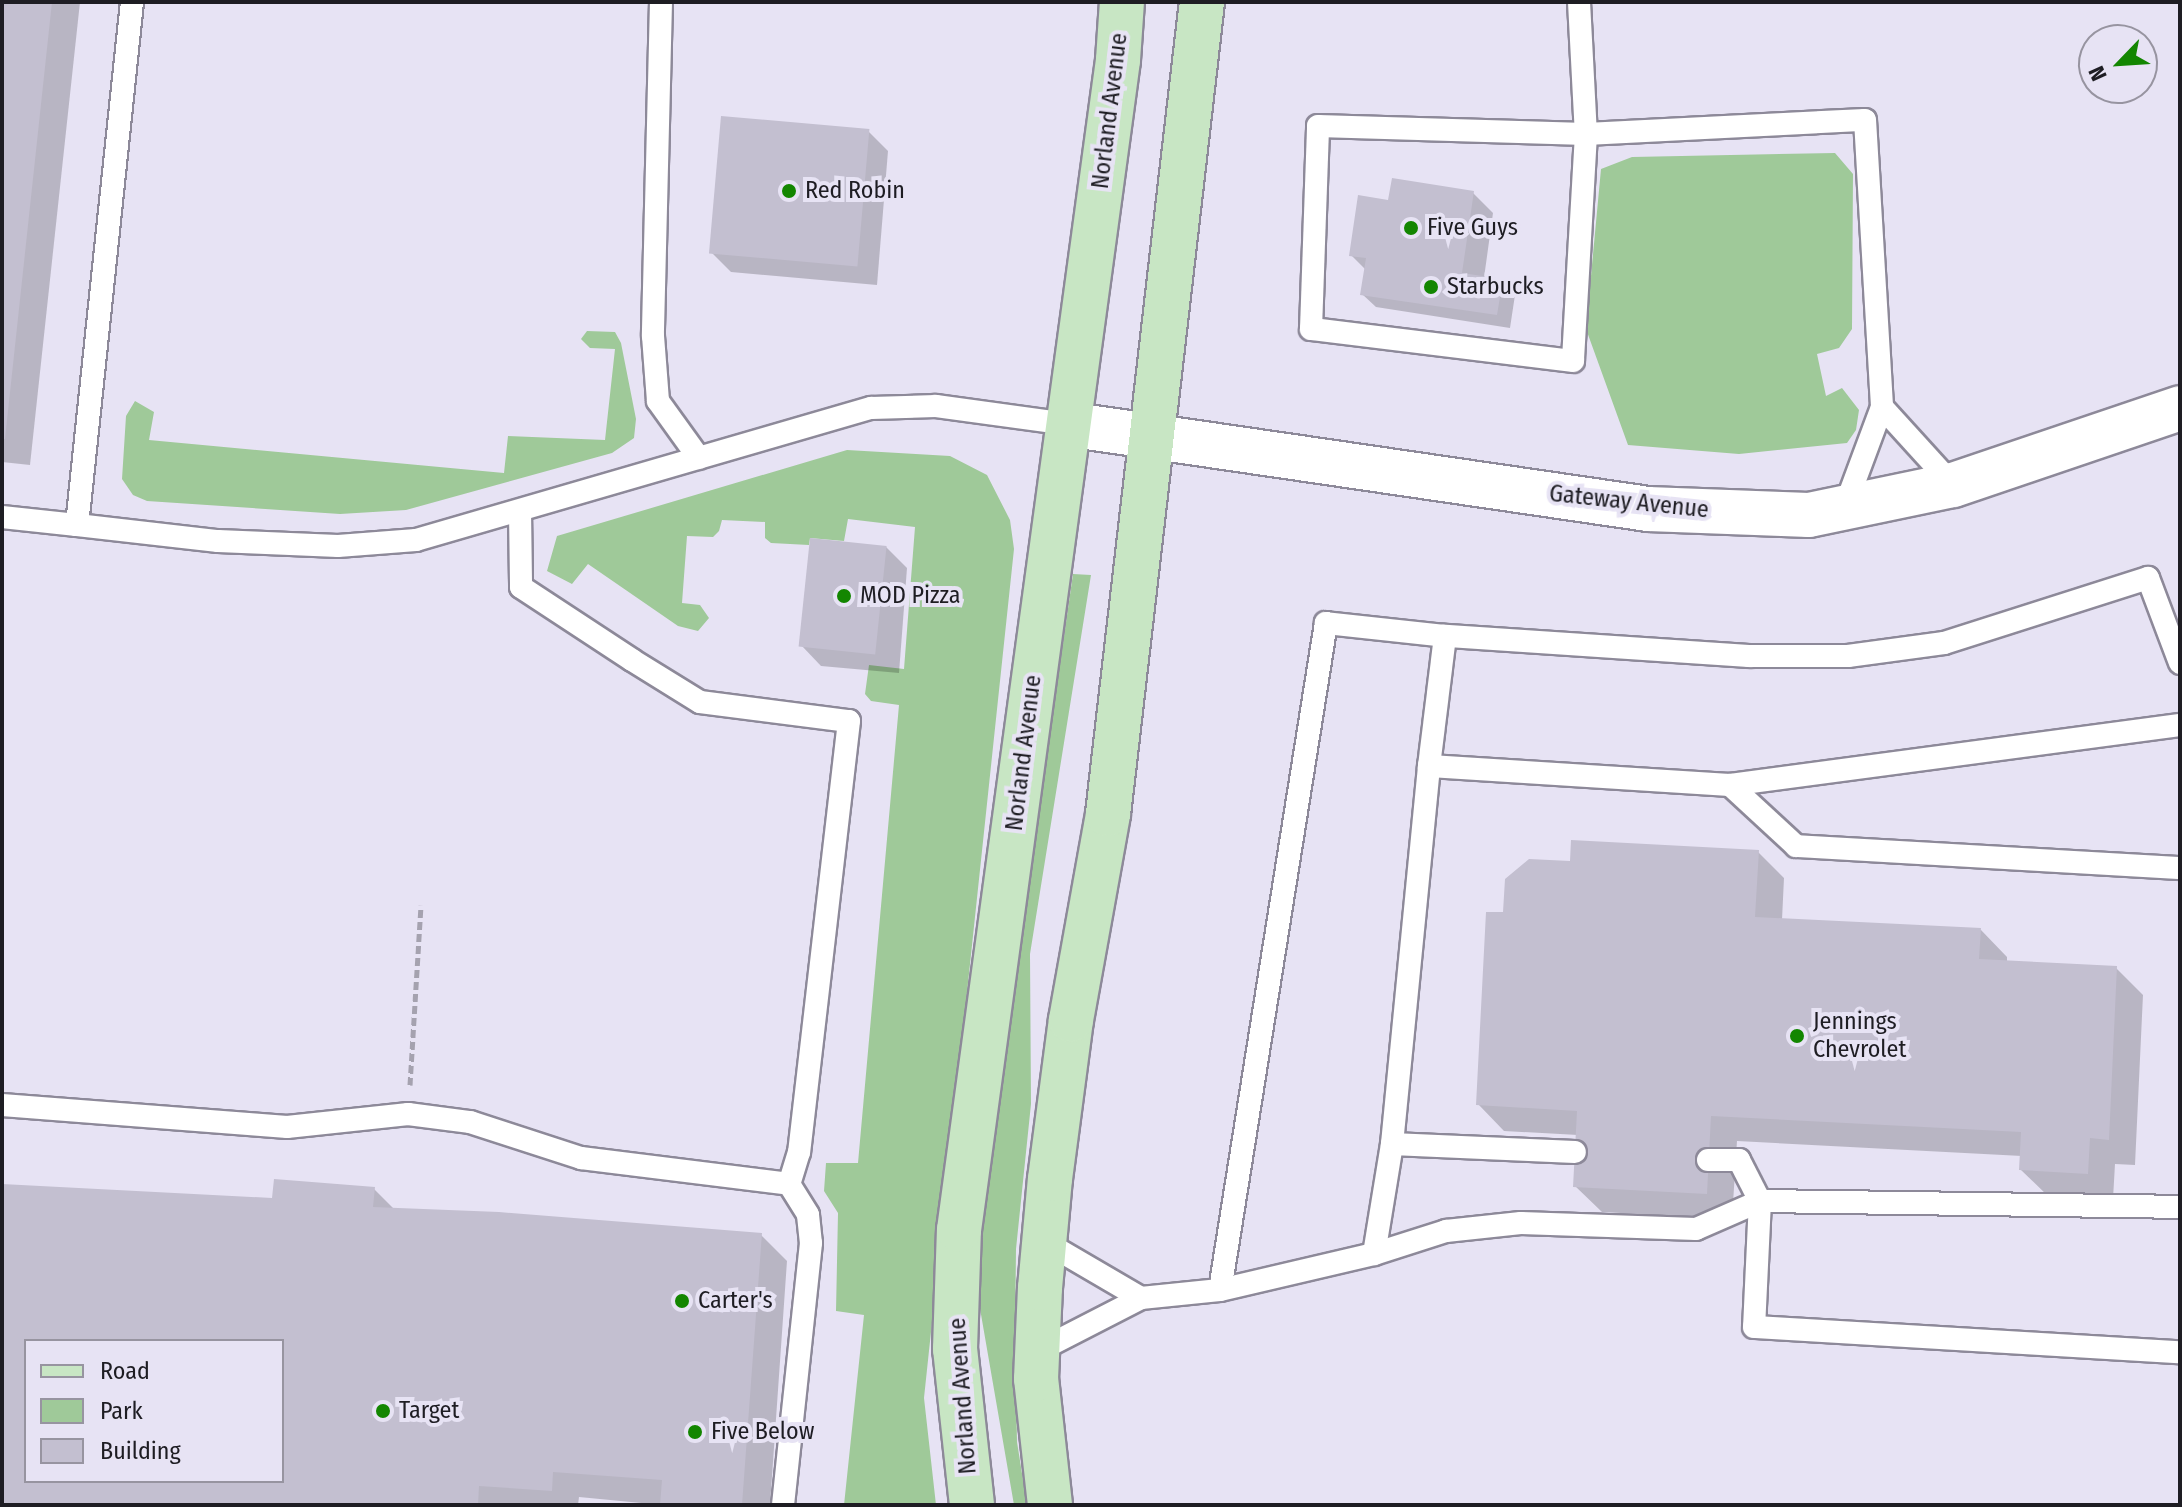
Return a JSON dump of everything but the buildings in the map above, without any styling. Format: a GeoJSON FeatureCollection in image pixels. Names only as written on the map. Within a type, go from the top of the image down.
{"type":"FeatureCollection","features":[{"type":"Feature","properties":{"kind":"main road","name":"Norland Avenue"},"geometry":{"type":"LineString","coordinates":[[972,1505],[955,1349],[959,1230],[1118,60],[1122,2]]}},
{"type":"Feature","properties":{"kind":"main road"},"geometry":{"type":"LineString","coordinates":[[1050,1505],[1036,1379],[1045,1242],[1071,1020],[1108,814],[1202,2]]}},
{"type":"Feature","properties":{"kind":"street","name":"Gateway Avenue"},"geometry":{"type":"LineString","coordinates":[[1067,424],[1151,439],[1648,509],[1809,515],[1953,485],[2180,408]]}},
{"type":"Feature","properties":{"kind":"lane"},"geometry":{"type":"LineString","coordinates":[[77,525],[132,2]]}},
{"type":"Feature","properties":{"kind":"lane"},"geometry":{"type":"LineString","coordinates":[[661,2],[653,336],[658,401],[699,458]]}},
{"type":"Feature","properties":{"kind":"lane"},"geometry":{"type":"LineString","coordinates":[[1579,2],[1586,134],[1573,361],[1311,329],[1318,126],[1586,134],[1865,120],[1882,407],[1844,509]]}},
{"type":"Feature","properties":{"kind":"lane"},"geometry":{"type":"LineString","coordinates":[[2,517],[218,541],[338,546],[416,540],[871,408],[936,406],[1067,424]]}},
{"type":"Feature","properties":{"kind":"lane"},"geometry":{"type":"LineString","coordinates":[[1882,407],[1953,485]]}},
{"type":"Feature","properties":{"kind":"lane"},"geometry":{"type":"LineString","coordinates":[[520,511],[521,587],[632,660],[700,702],[849,721],[799,1152],[789,1184],[808,1215],[811,1243],[783,1505]]}},
{"type":"Feature","properties":{"kind":"lane"},"geometry":{"type":"LineString","coordinates":[[1220,1290],[1326,623],[1445,636],[1749,656],[1848,656],[1944,643],[2148,578],[2180,663]]}},
{"type":"Feature","properties":{"kind":"lane"},"geometry":{"type":"LineString","coordinates":[[1374,1254],[1392,1144],[1429,766],[1445,636]]}},
{"type":"Feature","properties":{"kind":"lane"},"geometry":{"type":"LineString","coordinates":[[1429,766],[1730,785],[2180,725]]}},
{"type":"Feature","properties":{"kind":"lane"},"geometry":{"type":"LineString","coordinates":[[1730,785],[1796,846],[2180,868]]}},
{"type":"Feature","properties":{"kind":"lane"},"geometry":{"type":"LineString","coordinates":[[2,1105],[287,1127],[408,1114],[470,1122],[581,1158],[789,1184]]}},
{"type":"Feature","properties":{"kind":"lane"},"geometry":{"type":"LineString","coordinates":[[1392,1144],[1575,1152]]}},
{"type":"Feature","properties":{"kind":"lane"},"geometry":{"type":"LineString","coordinates":[[1708,1160],[1739,1160],[1760,1201],[1754,1327],[2180,1352]]}},
{"type":"Feature","properties":{"kind":"lane"},"geometry":{"type":"LineString","coordinates":[[1038,1351],[1141,1298],[1220,1290],[1374,1254],[1446,1231],[1521,1223],[1696,1229],[1760,1201],[2180,1207]]}},
{"type":"Feature","properties":{"kind":"lane"},"geometry":{"type":"LineString","coordinates":[[1045,1242],[1141,1298]]}},
{"type":"Feature","properties":{"kind":"path"},"geometry":{"type":"LineString","coordinates":[[408,1114],[421,905]]}},
{"type":"Feature","properties":{"kind":"green space"},"geometry":{"type":"Polygon","coordinates":[[[1835,153],[1853,174],[1852,329],[1839,348],[1817,354],[1826,396],[1842,388],[1859,410],[1856,430],[1847,443],[1739,454],[1628,445],[1586,329],[1601,169],[1632,157],[1835,153]]]}},
{"type":"Feature","properties":{"kind":"green space"},"geometry":{"type":"Polygon","coordinates":[[[587,331],[615,332],[621,343],[636,419],[634,438],[612,453],[406,510],[340,514],[147,501],[133,495],[122,479],[126,416],[135,401],[154,412],[149,440],[504,473],[508,436],[605,440],[615,349],[590,348],[581,339],[587,331]]]}},
{"type":"Feature","properties":{"kind":"green space"},"geometry":{"type":"Polygon","coordinates":[[[847,450],[950,456],[987,475],[1010,520],[1014,549],[924,1398],[936,1505],[844,1505],[864,1315],[836,1311],[838,1213],[824,1191],[826,1163],[858,1163],[899,705],[871,701],[865,694],[869,665],[904,669],[915,527],[848,519],[844,541],[810,538],[809,545],[771,543],[765,538],[765,522],[722,520],[719,531],[713,537],[687,536],[682,603],[700,605],[709,618],[698,631],[678,626],[588,564],[572,584],[547,571],[557,536],[847,450]]]}},
{"type":"Feature","properties":{"kind":"green space"},"geometry":{"type":"Polygon","coordinates":[[[1073,574],[1091,575],[1030,954],[1031,1104],[1016,1249],[1015,1338],[1017,1442],[1027,1505],[1014,1505],[978,1297],[985,1184],[1073,574]]]}},
{"type":"Feature","properties":{"kind":"place","name":"Red Robin"},"geometry":{"type":"Point","coordinates":[789,191]}},
{"type":"Feature","properties":{"kind":"place","name":"Five Guys"},"geometry":{"type":"Point","coordinates":[1411,228]}},
{"type":"Feature","properties":{"kind":"place","name":"Starbucks"},"geometry":{"type":"Point","coordinates":[1431,287]}},
{"type":"Feature","properties":{"kind":"place","name":"MOD Pizza"},"geometry":{"type":"Point","coordinates":[844,596]}},
{"type":"Feature","properties":{"kind":"place","name":"Jennings Chevrolet"},"geometry":{"type":"Point","coordinates":[1797,1036]}},
{"type":"Feature","properties":{"kind":"place","name":"Carter's"},"geometry":{"type":"Point","coordinates":[682,1301]}},
{"type":"Feature","properties":{"kind":"place","name":"Target"},"geometry":{"type":"Point","coordinates":[383,1411]}},
{"type":"Feature","properties":{"kind":"place","name":"Five Below"},"geometry":{"type":"Point","coordinates":[695,1432]}}]}
